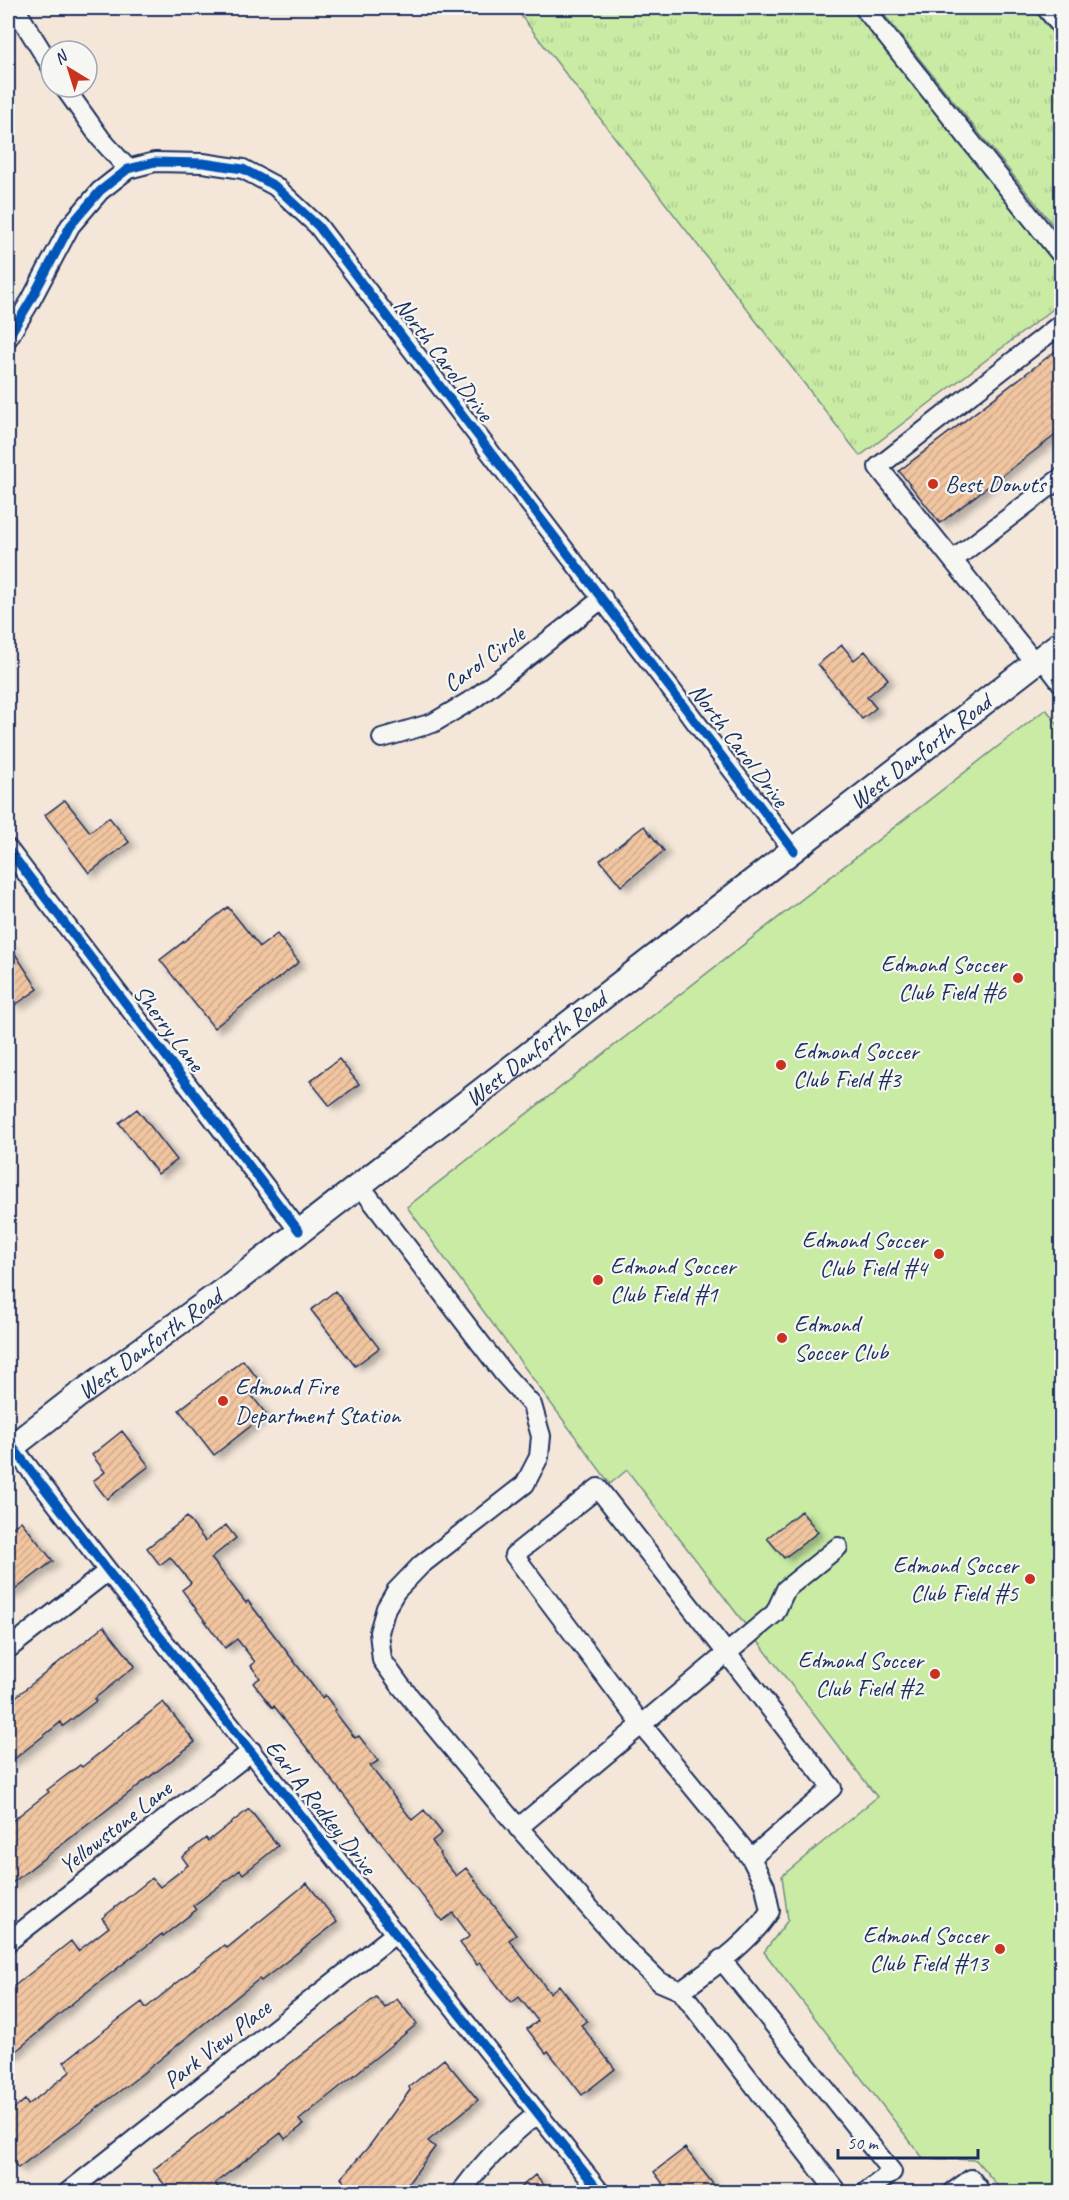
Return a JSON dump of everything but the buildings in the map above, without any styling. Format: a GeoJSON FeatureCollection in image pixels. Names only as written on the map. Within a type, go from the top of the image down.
{"type":"FeatureCollection","features":[{"type":"Feature","properties":{"kind":"main road","name":"West Danforth Road"},"geometry":{"type":"LineString","coordinates":[[10,1448],[76,1397],[228,1287],[1062,642]]}},
{"type":"Feature","properties":{"kind":"street"},"geometry":{"type":"LineString","coordinates":[[15,8],[39,47]]}},
{"type":"Feature","properties":{"kind":"street"},"geometry":{"type":"LineString","coordinates":[[864,8],[1062,256]]}},
{"type":"Feature","properties":{"kind":"street"},"geometry":{"type":"LineString","coordinates":[[1046,8],[1062,27]]}},
{"type":"Feature","properties":{"kind":"street"},"geometry":{"type":"LineString","coordinates":[[73,99],[101,139],[128,170]]}},
{"type":"Feature","properties":{"kind":"street","name":"North Carol Drive"},"geometry":{"type":"LineString","coordinates":[[8,338],[70,226],[100,191],[128,170],[155,162],[203,163],[243,169],[275,186],[318,226],[794,851]]}},
{"type":"Feature","properties":{"kind":"street"},"geometry":{"type":"LineString","coordinates":[[1062,323],[878,467],[953,560],[1038,660],[1062,684]]}},
{"type":"Feature","properties":{"kind":"street"},"geometry":{"type":"LineString","coordinates":[[953,560],[1062,477]]}},
{"type":"Feature","properties":{"kind":"street","name":"Carol Circle"},"geometry":{"type":"LineString","coordinates":[[382,738],[433,723],[475,698],[603,598]]}},
{"type":"Feature","properties":{"kind":"street","name":"Sherry Lane"},"geometry":{"type":"LineString","coordinates":[[8,849],[299,1231]]}},
{"type":"Feature","properties":{"kind":"street"},"geometry":{"type":"LineString","coordinates":[[359,1184],[497,1365],[532,1405],[542,1436],[539,1457],[525,1484],[421,1565],[396,1591],[386,1608],[379,1632],[382,1660],[518,1828],[624,1947],[660,1982],[681,1990],[837,2193]]}},
{"type":"Feature","properties":{"kind":"street","name":"Earl A Rodkey Drive"},"geometry":{"type":"LineString","coordinates":[[10,1448],[600,2193]]}},
{"type":"Feature","properties":{"kind":"street"},"geometry":{"type":"LineString","coordinates":[[681,1990],[760,1926],[770,1911],[765,1886],[751,1858],[642,1725],[514,1555],[598,1488],[832,1788],[751,1858]]}},
{"type":"Feature","properties":{"kind":"street"},"geometry":{"type":"LineString","coordinates":[[518,1828],[775,1613],[786,1589],[838,1547]]}},
{"type":"Feature","properties":{"kind":"street"},"geometry":{"type":"LineString","coordinates":[[8,1649],[108,1571]]}},
{"type":"Feature","properties":{"kind":"street","name":"Yellowstone Lane"},"geometry":{"type":"LineString","coordinates":[[8,1942],[252,1751]]}},
{"type":"Feature","properties":{"kind":"street","name":"Park View Place"},"geometry":{"type":"LineString","coordinates":[[68,2193],[396,1933]]}},
{"type":"Feature","properties":{"kind":"street"},"geometry":{"type":"LineString","coordinates":[[721,1959],[892,2172],[866,2193]]}},
{"type":"Feature","properties":{"kind":"street"},"geometry":{"type":"LineString","coordinates":[[461,2193],[510,2135],[537,2114]]}},
{"type":"Feature","properties":{"kind":"street"},"geometry":{"type":"LineString","coordinates":[[953,2193],[970,2179],[981,2193]]}},
{"type":"Feature","properties":{"kind":"green space"},"geometry":{"type":"Polygon","coordinates":[[[515,8],[1033,8],[1061,44],[1061,235],[881,11],[869,19],[1061,264],[1061,303],[860,456],[515,8]]]}},
{"type":"Feature","properties":{"kind":"green space","name":"Edmond Soccer Club"},"geometry":{"type":"Polygon","coordinates":[[[1046,709],[1061,729],[1061,2192],[1003,2192],[976,2160],[923,2158],[764,1952],[788,1920],[782,1876],[877,1797],[627,1470],[610,1484],[407,1207],[1046,709]]]}},
{"type":"Feature","properties":{"kind":"cycle path"},"geometry":{"type":"LineString","coordinates":[[8,338],[70,226],[100,191],[128,169],[155,162],[203,163],[243,169],[275,186],[318,226],[794,851]]}},
{"type":"Feature","properties":{"kind":"cycle path"},"geometry":{"type":"LineString","coordinates":[[8,849],[299,1231]]}},
{"type":"Feature","properties":{"kind":"cycle path"},"geometry":{"type":"LineString","coordinates":[[12,1446],[108,1571],[600,2192]]}},
{"type":"Feature","properties":{"kind":"place","name":"Best Donuts"},"geometry":{"type":"Point","coordinates":[933,484]}},
{"type":"Feature","properties":{"kind":"place","name":"Edmond Soccer Club Field #6"},"geometry":{"type":"Point","coordinates":[1018,978]}},
{"type":"Feature","properties":{"kind":"place","name":"Edmond Soccer Club Field #3"},"geometry":{"type":"Point","coordinates":[781,1065]}},
{"type":"Feature","properties":{"kind":"place","name":"Edmond Soccer Club Field #4"},"geometry":{"type":"Point","coordinates":[939,1254]}},
{"type":"Feature","properties":{"kind":"place","name":"Edmond Soccer Club Field #1"},"geometry":{"type":"Point","coordinates":[598,1280]}},
{"type":"Feature","properties":{"kind":"place","name":"Edmond Soccer Club"},"geometry":{"type":"Point","coordinates":[782,1338]}},
{"type":"Feature","properties":{"kind":"place","name":"Edmond Fire Department Station"},"geometry":{"type":"Point","coordinates":[223,1401]}},
{"type":"Feature","properties":{"kind":"place","name":"Edmond Soccer Club Field #5"},"geometry":{"type":"Point","coordinates":[1030,1579]}},
{"type":"Feature","properties":{"kind":"place","name":"Edmond Soccer Club Field #2"},"geometry":{"type":"Point","coordinates":[935,1674]}},
{"type":"Feature","properties":{"kind":"place","name":"Edmond Soccer Club Field #13"},"geometry":{"type":"Point","coordinates":[1000,1949]}}]}
